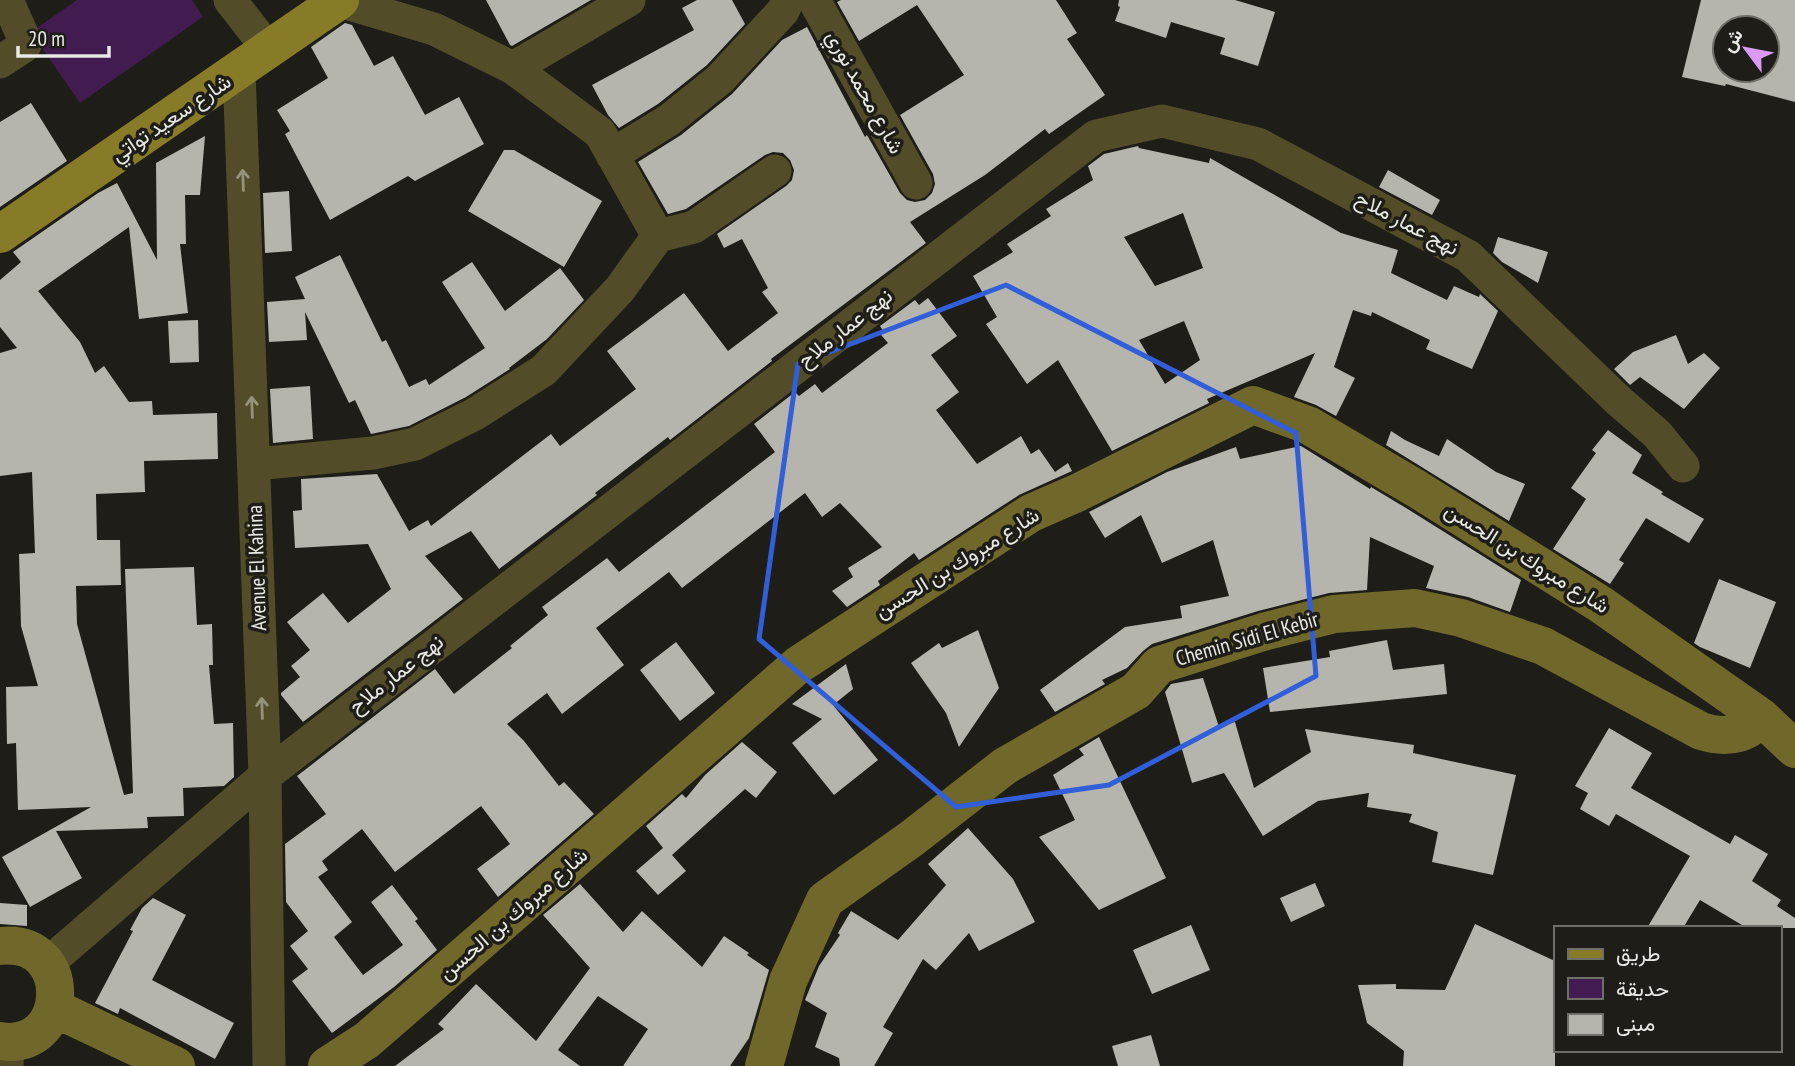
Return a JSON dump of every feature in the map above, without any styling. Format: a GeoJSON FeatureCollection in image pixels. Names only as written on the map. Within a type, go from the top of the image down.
{"type":"FeatureCollection","features":[{"type":"Feature","properties":{"kind":"main road","name":"شارع سعيد تواتي"},"geometry":{"type":"LineString","coordinates":[[0,234],[340,0]]}},
{"type":"Feature","properties":{"kind":"street"},"geometry":{"type":"LineString","coordinates":[[0,62],[26,43],[7,0]]}},
{"type":"Feature","properties":{"kind":"street"},"geometry":{"type":"LineString","coordinates":[[230,0],[254,60]]}},
{"type":"Feature","properties":{"kind":"street"},"geometry":{"type":"LineString","coordinates":[[340,0],[435,29],[513,68],[600,133],[658,236]]}},
{"type":"Feature","properties":{"kind":"street"},"geometry":{"type":"LineString","coordinates":[[513,68],[629,0]]}},
{"type":"Feature","properties":{"kind":"street"},"geometry":{"type":"LineString","coordinates":[[612,155],[669,120],[720,79],[783,11],[788,0]]}},
{"type":"Feature","properties":{"kind":"street","name":"شارع محمد نوري"},"geometry":{"type":"LineString","coordinates":[[814,0],[916,183]]}},
{"type":"Feature","properties":{"kind":"street","name":"Avenue El Kahina"},"geometry":{"type":"LineString","coordinates":[[254,60],[254,464],[265,776],[270,1066]]}},
{"type":"Feature","properties":{"kind":"street","name":"نهج عمار ملاح"},"geometry":{"type":"LineString","coordinates":[[47,964],[265,776],[1096,136],[1163,121],[1258,144],[1468,256],[1619,402],[1657,434],[1683,466]]}},
{"type":"Feature","properties":{"kind":"street"},"geometry":{"type":"LineString","coordinates":[[254,464],[373,453],[415,444],[475,414],[544,370],[620,289],[658,236],[694,227],[775,171]]}},
{"type":"Feature","properties":{"kind":"street","name":"شارع مبروك بن الحسن"},"geometry":{"type":"LineString","coordinates":[[327,1066],[368,1040],[798,665],[1031,513],[1077,493],[1253,405],[1308,425],[1417,489],[1600,604],[1761,717],[1795,749]]}},
{"type":"Feature","properties":{"kind":"street","name":"Chemin Sidi El Kebir"},"geometry":{"type":"LineString","coordinates":[[764,1066],[788,981],[825,901],[911,839],[1004,766],[1136,691],[1159,665],[1263,632],[1334,614],[1415,608],[1461,618],[1543,646],[1701,732],[1727,736],[1756,724],[1761,717]]}},
{"type":"Feature","properties":{"kind":"street"},"geometry":{"type":"LineString","coordinates":[[0,946],[10,944],[37,954],[47,964],[57,993],[54,1008],[37,1033],[5,1050]]}},
{"type":"Feature","properties":{"kind":"street"},"geometry":{"type":"LineString","coordinates":[[54,1008],[176,1066]]}},
{"type":"Feature","properties":{"kind":"highlighted area"},"geometry":{"type":"Polygon","coordinates":[[[1006,285],[1296,433],[1316,676],[1109,785],[956,807],[759,639],[798,364],[1006,285]]]}},
{"type":"Feature","properties":{"kind":"green space"},"geometry":{"type":"Polygon","coordinates":[[[77,0],[192,0],[203,17],[80,103],[31,32],[77,0]]]}},
{"type":"Feature","properties":{"kind":"building"},"geometry":{"type":"Polygon","coordinates":[[[486,0],[591,0],[512,46],[486,0]]]}},
{"type":"Feature","properties":{"kind":"building"},"geometry":{"type":"Polygon","coordinates":[[[697,0],[732,0],[745,24],[707,65],[658,104],[619,128],[608,115],[592,85],[694,30],[682,8],[697,0]]]}},
{"type":"Feature","properties":{"kind":"building"},"geometry":{"type":"Polygon","coordinates":[[[1056,0],[1077,33],[1067,39],[1105,95],[1049,134],[1045,129],[985,175],[910,222],[926,243],[771,359],[772,361],[670,440],[668,437],[499,569],[471,531],[425,556],[463,599],[303,722],[281,693],[300,677],[291,666],[310,650],[287,622],[323,593],[348,623],[391,589],[368,544],[295,548],[293,511],[302,510],[301,479],[377,474],[409,531],[428,520],[431,526],[551,434],[560,446],[636,389],[607,351],[684,293],[728,351],[778,313],[762,292],[768,288],[742,239],[724,248],[717,234],[792,180],[794,170],[790,160],[783,153],[765,155],[686,209],[668,214],[638,162],[681,135],[732,94],[782,40],[807,27],[865,137],[867,135],[900,193],[907,200],[915,202],[925,200],[932,193],[935,184],[933,174],[900,115],[964,75],[917,5],[859,41],[837,2],[1056,0]]]}},
{"type":"Feature","properties":{"kind":"building"},"geometry":{"type":"Polygon","coordinates":[[[1119,0],[1235,0],[1275,12],[1258,66],[1220,54],[1225,38],[1171,22],[1166,38],[1115,21],[1120,7],[1119,0]]]}},
{"type":"Feature","properties":{"kind":"building"},"geometry":{"type":"Polygon","coordinates":[[[1701,0],[1795,0],[1795,102],[1726,84],[1781,84],[1781,14],[1711,14],[1711,83],[1682,77],[1701,0]]]}},
{"type":"Feature","properties":{"kind":"building"},"geometry":{"type":"Polygon","coordinates":[[[345,23],[352,25],[374,66],[393,56],[425,115],[459,97],[484,144],[415,181],[408,176],[330,220],[285,134],[290,131],[277,110],[328,78],[311,47],[345,23]]]}},
{"type":"Feature","properties":{"kind":"building"},"geometry":{"type":"Polygon","coordinates":[[[31,103],[67,161],[0,207],[0,122],[31,103]]]}},
{"type":"Feature","properties":{"kind":"building"},"geometry":{"type":"Polygon","coordinates":[[[205,136],[200,195],[185,195],[186,244],[180,244],[188,313],[139,319],[129,227],[38,291],[80,342],[95,373],[104,366],[129,402],[152,401],[153,415],[217,413],[218,459],[144,461],[145,492],[96,494],[97,540],[120,540],[121,585],[76,586],[77,624],[124,795],[133,793],[125,569],[194,567],[197,625],[212,624],[213,665],[209,665],[214,724],[233,723],[234,777],[224,786],[183,788],[184,816],[147,817],[148,828],[56,831],[82,878],[30,907],[2,857],[91,807],[18,810],[16,743],[7,744],[6,687],[38,686],[21,626],[19,554],[35,553],[32,472],[0,476],[0,353],[17,348],[0,327],[0,280],[21,262],[13,252],[98,193],[117,183],[157,260],[156,163],[205,136]]]}},
{"type":"Feature","properties":{"kind":"building"},"geometry":{"type":"Polygon","coordinates":[[[1138,146],[1209,163],[1210,158],[1341,233],[1398,250],[1391,273],[1447,300],[1454,286],[1479,297],[1480,294],[1498,311],[1472,369],[1426,349],[1430,340],[1372,312],[1371,316],[1353,310],[1334,367],[1355,378],[1336,416],[1294,397],[1315,353],[1207,399],[1209,403],[1112,451],[1058,360],[1027,384],[986,324],[997,317],[973,276],[1013,252],[1007,244],[1051,216],[1046,209],[1093,180],[1088,166],[1104,154],[1138,146]],[[1183,213],[1124,237],[1155,286],[1203,268],[1183,213]],[[1184,321],[1139,340],[1165,384],[1200,360],[1184,321]]]}},
{"type":"Feature","properties":{"kind":"building"},"geometry":{"type":"Polygon","coordinates":[[[504,150],[514,150],[602,201],[564,267],[468,211],[504,150]]]}},
{"type":"Feature","properties":{"kind":"building"},"geometry":{"type":"Polygon","coordinates":[[[1388,170],[1440,200],[1432,215],[1379,187],[1388,170]]]}},
{"type":"Feature","properties":{"kind":"building"},"geometry":{"type":"Polygon","coordinates":[[[289,191],[292,251],[265,253],[263,193],[289,191]]]}},
{"type":"Feature","properties":{"kind":"building"},"geometry":{"type":"Polygon","coordinates":[[[1498,237],[1548,252],[1538,283],[1502,262],[1493,253],[1498,237]]]}},
{"type":"Feature","properties":{"kind":"building"},"geometry":{"type":"Polygon","coordinates":[[[340,255],[382,342],[386,340],[409,387],[426,379],[429,385],[485,348],[442,282],[472,262],[505,311],[560,268],[584,300],[547,339],[510,369],[466,397],[409,426],[371,434],[355,400],[349,403],[305,312],[307,340],[269,342],[267,302],[305,299],[295,277],[340,255]]]}},
{"type":"Feature","properties":{"kind":"building"},"geometry":{"type":"Polygon","coordinates":[[[928,298],[957,336],[931,355],[959,392],[936,410],[977,464],[1021,436],[1031,454],[1039,449],[1055,472],[1068,463],[1072,471],[1019,495],[919,560],[914,553],[878,581],[880,585],[847,607],[832,591],[853,577],[848,568],[882,547],[840,503],[822,517],[805,493],[682,588],[669,572],[596,628],[624,665],[562,714],[547,693],[507,724],[524,741],[559,786],[564,782],[594,814],[498,897],[477,869],[510,844],[481,806],[395,872],[362,829],[322,861],[328,870],[318,877],[352,922],[334,937],[363,975],[403,945],[371,902],[392,885],[437,950],[394,987],[332,1033],[292,981],[308,969],[290,946],[308,931],[286,902],[285,844],[326,814],[297,776],[435,669],[454,694],[512,648],[510,646],[548,615],[542,607],[607,558],[619,572],[775,452],[754,424],[795,392],[799,396],[815,384],[822,393],[888,343],[881,335],[884,332],[880,326],[915,300],[919,305],[928,298]]]}},
{"type":"Feature","properties":{"kind":"building"},"geometry":{"type":"Polygon","coordinates":[[[198,320],[199,362],[170,363],[168,321],[198,320]]]}},
{"type":"Feature","properties":{"kind":"building"},"geometry":{"type":"Polygon","coordinates":[[[1676,335],[1688,364],[1704,353],[1720,368],[1684,409],[1640,377],[1630,385],[1614,369],[1633,352],[1676,335]]]}},
{"type":"Feature","properties":{"kind":"building"},"geometry":{"type":"Polygon","coordinates":[[[310,386],[313,439],[273,443],[270,389],[310,386]]]}},
{"type":"Feature","properties":{"kind":"building"},"geometry":{"type":"Polygon","coordinates":[[[1608,430],[1642,455],[1632,473],[1704,519],[1689,543],[1646,518],[1619,560],[1624,563],[1610,584],[1553,549],[1586,499],[1571,488],[1596,453],[1592,450],[1608,430]]]}},
{"type":"Feature","properties":{"kind":"building"},"geometry":{"type":"Polygon","coordinates":[[[1391,431],[1439,456],[1447,439],[1496,472],[1525,484],[1509,521],[1386,445],[1391,431]]]}},
{"type":"Feature","properties":{"kind":"building"},"geometry":{"type":"Polygon","coordinates":[[[1301,446],[1521,580],[1510,612],[1468,597],[1426,588],[1434,566],[1370,537],[1367,590],[1329,593],[1258,611],[1152,644],[1127,668],[1102,680],[1105,684],[1055,712],[1040,690],[1125,627],[1182,618],[1180,606],[1229,596],[1213,540],[1162,563],[1141,515],[1105,538],[1089,512],[1167,472],[1236,447],[1240,459],[1301,446]]]}},
{"type":"Feature","properties":{"kind":"building"},"geometry":{"type":"Polygon","coordinates":[[[1719,579],[1776,602],[1750,668],[1694,643],[1719,579]]]}},
{"type":"Feature","properties":{"kind":"building"},"geometry":{"type":"Polygon","coordinates":[[[978,630],[999,688],[959,747],[946,713],[911,663],[939,643],[942,648],[978,630]]]}},
{"type":"Feature","properties":{"kind":"building"},"geometry":{"type":"Polygon","coordinates":[[[1387,640],[1393,670],[1444,664],[1447,694],[1270,712],[1263,668],[1330,657],[1329,651],[1387,640]]]}},
{"type":"Feature","properties":{"kind":"building"},"geometry":{"type":"Polygon","coordinates":[[[676,642],[715,693],[680,721],[640,670],[676,642]]]}},
{"type":"Feature","properties":{"kind":"building"},"geometry":{"type":"Polygon","coordinates":[[[846,664],[853,689],[833,705],[878,760],[834,795],[792,743],[822,719],[792,704],[846,664]]]}},
{"type":"Feature","properties":{"kind":"building"},"geometry":{"type":"Polygon","coordinates":[[[1203,678],[1219,727],[1235,722],[1254,788],[1311,752],[1305,729],[1414,745],[1413,753],[1516,775],[1493,875],[1432,862],[1438,832],[1409,822],[1412,814],[1367,807],[1369,793],[1318,801],[1263,836],[1224,773],[1192,783],[1165,692],[1171,684],[1203,678]]]}},
{"type":"Feature","properties":{"kind":"building"},"geometry":{"type":"Polygon","coordinates":[[[1609,728],[1652,753],[1631,788],[1730,844],[1735,835],[1768,854],[1752,881],[1781,900],[1777,906],[1795,918],[1795,928],[1744,926],[1700,900],[1684,926],[1648,926],[1690,856],[1616,814],[1609,826],[1580,809],[1588,793],[1575,786],[1609,728]]]}},
{"type":"Feature","properties":{"kind":"building"},"geometry":{"type":"Polygon","coordinates":[[[1099,737],[1166,878],[1099,910],[1039,837],[1075,820],[1053,775],[1084,755],[1079,749],[1099,737]]]}},
{"type":"Feature","properties":{"kind":"building"},"geometry":{"type":"Polygon","coordinates":[[[742,742],[777,772],[756,798],[745,789],[672,855],[686,871],[658,895],[636,871],[663,848],[646,826],[682,794],[686,798],[705,775],[742,742]]]}},
{"type":"Feature","properties":{"kind":"building"},"geometry":{"type":"Polygon","coordinates":[[[968,828],[1013,879],[1035,922],[979,951],[969,933],[936,970],[923,959],[883,1027],[893,1033],[874,1066],[840,1066],[839,1058],[815,1047],[827,1013],[805,1000],[819,966],[840,935],[838,933],[851,911],[898,940],[946,885],[928,864],[968,828]]]}},
{"type":"Feature","properties":{"kind":"building"},"geometry":{"type":"Polygon","coordinates":[[[1315,883],[1325,906],[1291,922],[1280,898],[1315,883]]]}},
{"type":"Feature","properties":{"kind":"building"},"geometry":{"type":"Polygon","coordinates":[[[580,884],[623,932],[642,911],[702,967],[724,936],[769,970],[749,1038],[730,1066],[623,1066],[648,1029],[598,996],[558,1050],[580,1066],[395,1066],[444,1029],[438,1024],[476,984],[536,1041],[590,968],[543,915],[580,884]]]}},
{"type":"Feature","properties":{"kind":"building"},"geometry":{"type":"Polygon","coordinates":[[[153,898],[186,915],[152,980],[234,1023],[215,1059],[120,1008],[118,1014],[95,1003],[133,931],[130,930],[142,908],[153,898]]]}},
{"type":"Feature","properties":{"kind":"building"},"geometry":{"type":"Polygon","coordinates":[[[0,903],[27,905],[27,926],[0,924],[0,903]]]}},
{"type":"Feature","properties":{"kind":"building"},"geometry":{"type":"Polygon","coordinates":[[[1475,924],[1554,961],[1555,1066],[1403,1066],[1404,1051],[1367,1023],[1358,985],[1396,984],[1396,989],[1445,990],[1475,924]]]}},
{"type":"Feature","properties":{"kind":"building"},"geometry":{"type":"Polygon","coordinates":[[[1191,925],[1210,970],[1152,994],[1133,950],[1191,925]]]}},
{"type":"Feature","properties":{"kind":"building"},"geometry":{"type":"Polygon","coordinates":[[[1151,1035],[1160,1066],[1118,1066],[1112,1046],[1151,1035]]]}}]}
